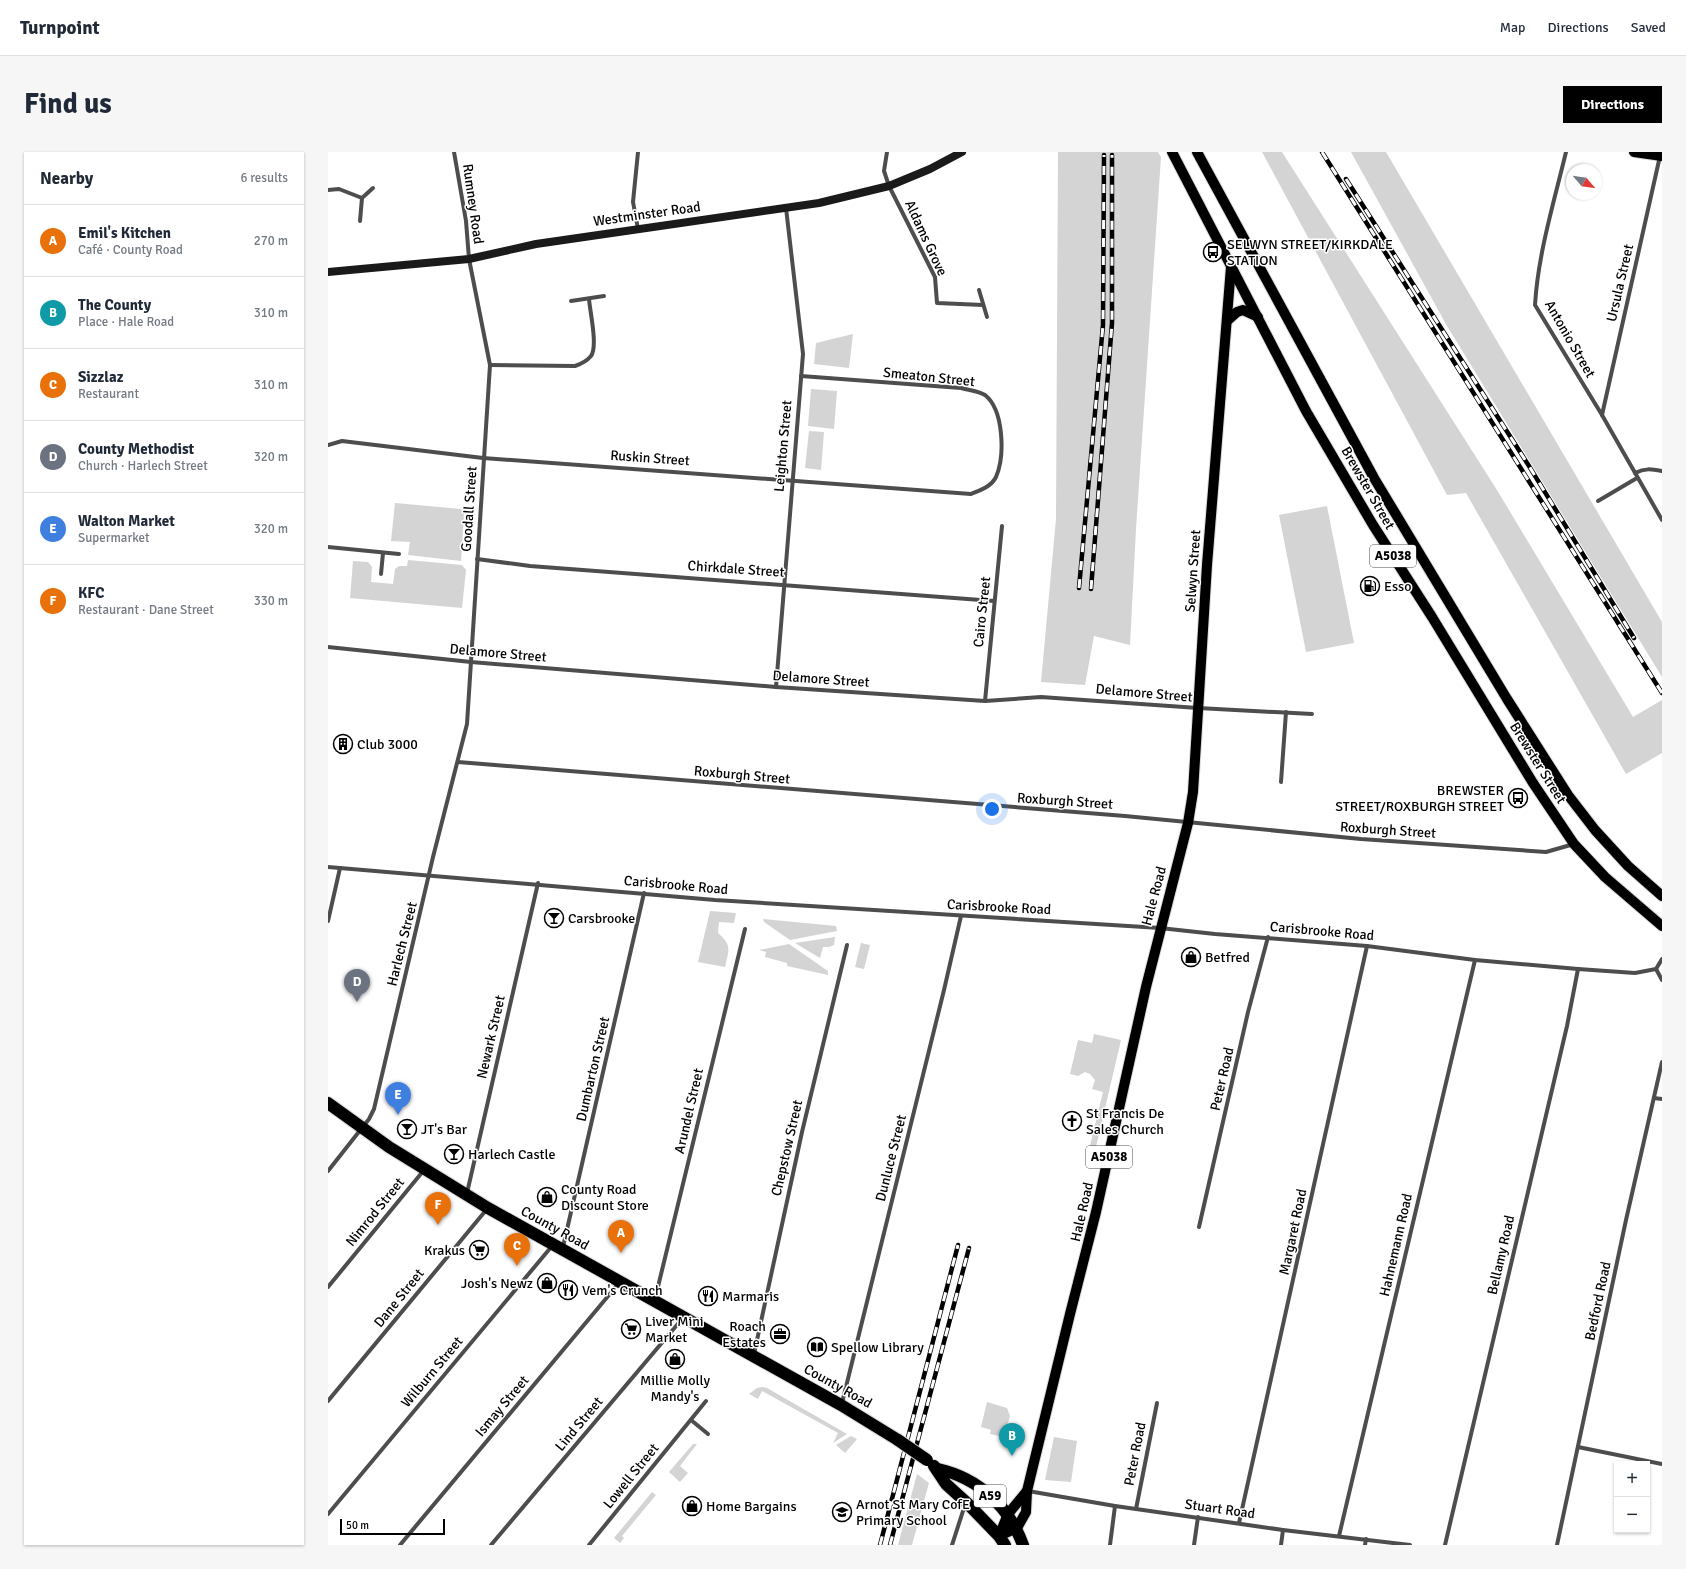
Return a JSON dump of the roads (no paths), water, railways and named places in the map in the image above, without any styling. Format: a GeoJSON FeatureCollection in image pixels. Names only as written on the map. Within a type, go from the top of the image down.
{"type":"FeatureCollection","features":[{"type":"Feature","properties":{"kind":"highway","name":"County Road"},"geometry":{"type":"LineString","coordinates":[[328,1103],[362,1129],[424,1170],[466,1195],[842,1405],[898,1440],[938,1469],[946,1484],[968,1504],[1002,1540]]}},
{"type":"Feature","properties":{"kind":"highway","name":"County Road"},"geometry":{"type":"LineString","coordinates":[[938,1469],[955,1473],[975,1482],[1008,1514],[1017,1528],[1023,1545]]}},
{"type":"Feature","properties":{"kind":"main road","name":"Brewster Street"},"geometry":{"type":"LineString","coordinates":[[1172,152],[1306,411],[1373,525],[1432,617],[1533,783],[1574,844],[1604,877],[1662,926]]}},
{"type":"Feature","properties":{"kind":"main road","name":"Brewster Street"},"geometry":{"type":"LineString","coordinates":[[1197,152],[1374,478],[1507,699],[1568,795],[1595,830],[1628,866],[1662,896]]}},
{"type":"Feature","properties":{"kind":"main road"},"geometry":{"type":"LineString","coordinates":[[1634,152],[1659,155]]}},
{"type":"Feature","properties":{"kind":"main road","name":"Selwyn Street"},"geometry":{"type":"LineString","coordinates":[[1188,823],[1193,792],[1207,565],[1228,320],[1231,267]]}},
{"type":"Feature","properties":{"kind":"main road"},"geometry":{"type":"LineString","coordinates":[[1228,320],[1237,312],[1243,310],[1258,317]]}},
{"type":"Feature","properties":{"kind":"main road","name":"Hale Road"},"geometry":{"type":"LineString","coordinates":[[1017,1528],[1026,1512],[1028,1490],[1096,1212],[1146,987],[1188,823]]}},
{"type":"Feature","properties":{"kind":"main road","name":"Hale Road"},"geometry":{"type":"LineString","coordinates":[[1002,1540],[1008,1514],[1028,1490]]}},
{"type":"Feature","properties":{"kind":"main road"},"geometry":{"type":"LineString","coordinates":[[1002,1540],[1017,1528]]}},
{"type":"Feature","properties":{"kind":"street","name":"Rumney Road"},"geometry":{"type":"LineString","coordinates":[[454,152],[466,221],[469,259]]}},
{"type":"Feature","properties":{"kind":"street"},"geometry":{"type":"LineString","coordinates":[[638,152],[633,202],[638,229]]}},
{"type":"Feature","properties":{"kind":"street"},"geometry":{"type":"LineString","coordinates":[[887,152],[884,171],[889,186]]}},
{"type":"Feature","properties":{"kind":"street","name":"Westminster Road"},"geometry":{"type":"LineString","coordinates":[[328,272],[469,259],[536,244],[819,203],[889,186],[962,152]]}},
{"type":"Feature","properties":{"kind":"street","name":"Antonio Street"},"geometry":{"type":"LineString","coordinates":[[1566,152],[1543,250],[1536,286],[1535,305],[1602,415],[1662,520]]}},
{"type":"Feature","properties":{"kind":"street","name":"Ursula Street"},"geometry":{"type":"LineString","coordinates":[[1602,415],[1659,155]]}},
{"type":"Feature","properties":{"kind":"street","name":"Aldams Grove"},"geometry":{"type":"LineString","coordinates":[[889,186],[935,277],[937,303],[983,305]]}},
{"type":"Feature","properties":{"kind":"street"},"geometry":{"type":"LineString","coordinates":[[360,221],[362,198],[373,188]]}},
{"type":"Feature","properties":{"kind":"street"},"geometry":{"type":"LineString","coordinates":[[328,190],[338,189],[362,198]]}},
{"type":"Feature","properties":{"kind":"street","name":"Leighton Street"},"geometry":{"type":"LineString","coordinates":[[776,687],[791,481],[803,354],[786,207]]}},
{"type":"Feature","properties":{"kind":"street","name":"Goodall Street"},"geometry":{"type":"LineString","coordinates":[[458,762],[467,724],[490,364],[469,259]]}},
{"type":"Feature","properties":{"kind":"street"},"geometry":{"type":"LineString","coordinates":[[979,290],[987,317]]}},
{"type":"Feature","properties":{"kind":"street"},"geometry":{"type":"LineString","coordinates":[[571,302],[604,296]]}},
{"type":"Feature","properties":{"kind":"street"},"geometry":{"type":"LineString","coordinates":[[490,364],[575,366],[584,362],[592,355],[594,344],[589,299]]}},
{"type":"Feature","properties":{"kind":"street","name":"Smeaton Street"},"geometry":{"type":"LineString","coordinates":[[801,376],[961,388],[984,394],[994,405],[999,418],[1000,463],[995,478],[986,488],[971,494]]}},
{"type":"Feature","properties":{"kind":"street","name":"Ruskin Street"},"geometry":{"type":"LineString","coordinates":[[328,445],[342,441],[483,458],[971,494]]}},
{"type":"Feature","properties":{"kind":"street"},"geometry":{"type":"LineString","coordinates":[[1635,473],[1642,469],[1651,468],[1662,471]]}},
{"type":"Feature","properties":{"kind":"street"},"geometry":{"type":"LineString","coordinates":[[1598,501],[1637,478]]}},
{"type":"Feature","properties":{"kind":"street","name":"Cairo Street"},"geometry":{"type":"LineString","coordinates":[[985,701],[1002,526]]}},
{"type":"Feature","properties":{"kind":"street"},"geometry":{"type":"LineString","coordinates":[[328,547],[399,554]]}},
{"type":"Feature","properties":{"kind":"street"},"geometry":{"type":"LineString","coordinates":[[381,574],[383,553]]}},
{"type":"Feature","properties":{"kind":"street","name":"Chirkdale Street"},"geometry":{"type":"LineString","coordinates":[[477,559],[530,566],[994,601]]}},
{"type":"Feature","properties":{"kind":"street","name":"Delamore Street"},"geometry":{"type":"LineString","coordinates":[[328,647],[471,662],[776,687],[985,701],[1041,697],[1312,714]]}},
{"type":"Feature","properties":{"kind":"street"},"geometry":{"type":"LineString","coordinates":[[1281,782],[1286,712]]}},
{"type":"Feature","properties":{"kind":"street","name":"Roxburgh Street"},"geometry":{"type":"LineString","coordinates":[[458,762],[1125,816],[1361,839],[1546,852],[1574,844]]}},
{"type":"Feature","properties":{"kind":"street","name":"Harlech Street"},"geometry":{"type":"LineString","coordinates":[[328,1172],[369,1119],[377,1098],[430,876],[433,857],[458,762]]}},
{"type":"Feature","properties":{"kind":"street","name":"Carisbrooke Road"},"geometry":{"type":"LineString","coordinates":[[328,867],[430,876],[538,883],[715,900],[1160,928],[1215,934],[1367,946],[1475,960],[1578,969],[1635,973],[1656,969]]}},
{"type":"Feature","properties":{"kind":"street"},"geometry":{"type":"LineString","coordinates":[[328,921],[340,868]]}},
{"type":"Feature","properties":{"kind":"street","name":"Newark Street"},"geometry":{"type":"LineString","coordinates":[[466,1195],[538,883]]}},
{"type":"Feature","properties":{"kind":"street","name":"Dumbarton Street"},"geometry":{"type":"LineString","coordinates":[[558,1247],[644,893]]}},
{"type":"Feature","properties":{"kind":"street","name":"Dunluce Street"},"geometry":{"type":"LineString","coordinates":[[842,1405],[961,916]]}},
{"type":"Feature","properties":{"kind":"street","name":"Arundel Street"},"geometry":{"type":"LineString","coordinates":[[655,1300],[745,929]]}},
{"type":"Feature","properties":{"kind":"street","name":"Peter Road"},"geometry":{"type":"LineString","coordinates":[[1199,1227],[1248,1012],[1268,937]]}},
{"type":"Feature","properties":{"kind":"street","name":"Chepstow Street"},"geometry":{"type":"LineString","coordinates":[[753,1356],[802,1132],[847,945]]}},
{"type":"Feature","properties":{"kind":"street","name":"Margaret Road"},"geometry":{"type":"LineString","coordinates":[[1240,1523],[1367,946]]}},
{"type":"Feature","properties":{"kind":"street"},"geometry":{"type":"LineString","coordinates":[[1662,959],[1656,969],[1662,980]]}},
{"type":"Feature","properties":{"kind":"street","name":"Hahnemann Road"},"geometry":{"type":"LineString","coordinates":[[1339,1536],[1475,960]]}},
{"type":"Feature","properties":{"kind":"street","name":"Bellamy Road"},"geometry":{"type":"LineString","coordinates":[[1444,1545],[1567,1026],[1578,969]]}},
{"type":"Feature","properties":{"kind":"street","name":"Bedford Road"},"geometry":{"type":"LineString","coordinates":[[1557,1545],[1662,1062]]}},
{"type":"Feature","properties":{"kind":"street"},"geometry":{"type":"LineString","coordinates":[[1654,1098],[1662,1099]]}},
{"type":"Feature","properties":{"kind":"street","name":"Nimrod Street"},"geometry":{"type":"LineString","coordinates":[[328,1287],[424,1170]]}},
{"type":"Feature","properties":{"kind":"street","name":"Dane Street"},"geometry":{"type":"LineString","coordinates":[[328,1401],[488,1208]]}},
{"type":"Feature","properties":{"kind":"street","name":"Wilburn Street"},"geometry":{"type":"LineString","coordinates":[[328,1514],[558,1247]]}},
{"type":"Feature","properties":{"kind":"street","name":"Ismay Street"},"geometry":{"type":"LineString","coordinates":[[400,1545],[620,1281]]}},
{"type":"Feature","properties":{"kind":"street","name":"Lind Street"},"geometry":{"type":"LineString","coordinates":[[491,1545],[684,1317]]}},
{"type":"Feature","properties":{"kind":"street","name":"Lowell Street"},"geometry":{"type":"LineString","coordinates":[[589,1545],[706,1402]]}},
{"type":"Feature","properties":{"kind":"street","name":"Peter Road"},"geometry":{"type":"LineString","coordinates":[[1136,1509],[1157,1403]]}},
{"type":"Feature","properties":{"kind":"street"},"geometry":{"type":"LineString","coordinates":[[691,1420],[708,1434]]}},
{"type":"Feature","properties":{"kind":"street"},"geometry":{"type":"LineString","coordinates":[[1578,1447],[1662,1464]]}},
{"type":"Feature","properties":{"kind":"street","name":"Stuart Road"},"geometry":{"type":"LineString","coordinates":[[1028,1490],[1115,1506],[1283,1530],[1410,1545]]}},
{"type":"Feature","properties":{"kind":"street"},"geometry":{"type":"LineString","coordinates":[[952,1545],[963,1511],[968,1504]]}},
{"type":"Feature","properties":{"kind":"street"},"geometry":{"type":"LineString","coordinates":[[1110,1545],[1115,1506]]}},
{"type":"Feature","properties":{"kind":"street"},"geometry":{"type":"LineString","coordinates":[[1194,1545],[1198,1517]]}},
{"type":"Feature","properties":{"kind":"street"},"geometry":{"type":"LineString","coordinates":[[1281,1545],[1283,1530]]}},
{"type":"Feature","properties":{"kind":"street"},"geometry":{"type":"LineString","coordinates":[[1365,1545],[1366,1539]]}},
{"type":"Feature","properties":{"kind":"railway"},"geometry":{"type":"LineString","coordinates":[[1322,152],[1662,693]]}},
{"type":"Feature","properties":{"kind":"railway"},"geometry":{"type":"LineString","coordinates":[[1079,588],[1103,325],[1104,155]]}},
{"type":"Feature","properties":{"kind":"railway"},"geometry":{"type":"LineString","coordinates":[[1091,589],[1112,323],[1112,155]]}},
{"type":"Feature","properties":{"kind":"railway"},"geometry":{"type":"LineString","coordinates":[[1346,179],[1529,466],[1634,638]]}},
{"type":"Feature","properties":{"kind":"railway"},"geometry":{"type":"LineString","coordinates":[[880,1545],[958,1245]]}},
{"type":"Feature","properties":{"kind":"railway"},"geometry":{"type":"LineString","coordinates":[[890,1545],[969,1248]]}},
{"type":"Feature","properties":{"kind":"place","name":"SELWYN STREET/KIRKDALE STATION"},"geometry":{"type":"Point","coordinates":[1213,252]}},
{"type":"Feature","properties":{"kind":"place","name":"Esso"},"geometry":{"type":"Point","coordinates":[1370,586]}},
{"type":"Feature","properties":{"kind":"place","name":"Club 3000"},"geometry":{"type":"Point","coordinates":[343,744]}},
{"type":"Feature","properties":{"kind":"place","name":"BREWSTER STREET/ROXBURGH STREET"},"geometry":{"type":"Point","coordinates":[1518,798]}},
{"type":"Feature","properties":{"kind":"place","name":"Carsbrooke"},"geometry":{"type":"Point","coordinates":[554,918]}},
{"type":"Feature","properties":{"kind":"place","name":"Betfred"},"geometry":{"type":"Point","coordinates":[1191,957]}},
{"type":"Feature","properties":{"kind":"place","name":"County Methodist"},"geometry":{"type":"Point","coordinates":[357,1002]}},
{"type":"Feature","properties":{"kind":"place","name":"Walton Market"},"geometry":{"type":"Point","coordinates":[398,1115]}},
{"type":"Feature","properties":{"kind":"place","name":"St Francis De Sales Church"},"geometry":{"type":"Point","coordinates":[1072,1121]}},
{"type":"Feature","properties":{"kind":"place","name":"JT's Bar"},"geometry":{"type":"Point","coordinates":[407,1129]}},
{"type":"Feature","properties":{"kind":"place","name":"Harlech Castle"},"geometry":{"type":"Point","coordinates":[454,1154]}},
{"type":"Feature","properties":{"kind":"place","name":"County Road Discount Store"},"geometry":{"type":"Point","coordinates":[547,1197]}},
{"type":"Feature","properties":{"kind":"place","name":"KFC"},"geometry":{"type":"Point","coordinates":[438,1225]}},
{"type":"Feature","properties":{"kind":"place","name":"Krakus"},"geometry":{"type":"Point","coordinates":[479,1250]}},
{"type":"Feature","properties":{"kind":"place","name":"Emil's Kitchen"},"geometry":{"type":"Point","coordinates":[621,1253]}},
{"type":"Feature","properties":{"kind":"place","name":"Sizzlaz"},"geometry":{"type":"Point","coordinates":[517,1266]}},
{"type":"Feature","properties":{"kind":"place","name":"Josh's Newz"},"geometry":{"type":"Point","coordinates":[547,1283]}},
{"type":"Feature","properties":{"kind":"place","name":"Vem's Crunch"},"geometry":{"type":"Point","coordinates":[568,1290]}},
{"type":"Feature","properties":{"kind":"place","name":"Marmaris"},"geometry":{"type":"Point","coordinates":[708,1296]}},
{"type":"Feature","properties":{"kind":"place","name":"Liver Mini Market"},"geometry":{"type":"Point","coordinates":[631,1329]}},
{"type":"Feature","properties":{"kind":"place","name":"Roach Estates"},"geometry":{"type":"Point","coordinates":[780,1334]}},
{"type":"Feature","properties":{"kind":"place","name":"Spellow Library"},"geometry":{"type":"Point","coordinates":[817,1347]}},
{"type":"Feature","properties":{"kind":"place","name":"Millie Molly Mandy's"},"geometry":{"type":"Point","coordinates":[675,1359]}},
{"type":"Feature","properties":{"kind":"place","name":"The County"},"geometry":{"type":"Point","coordinates":[1012,1456]}},
{"type":"Feature","properties":{"kind":"place","name":"Home Bargains"},"geometry":{"type":"Point","coordinates":[692,1506]}},
{"type":"Feature","properties":{"kind":"place","name":"Arnot St Mary CofE Primary School"},"geometry":{"type":"Point","coordinates":[842,1512]}}]}
